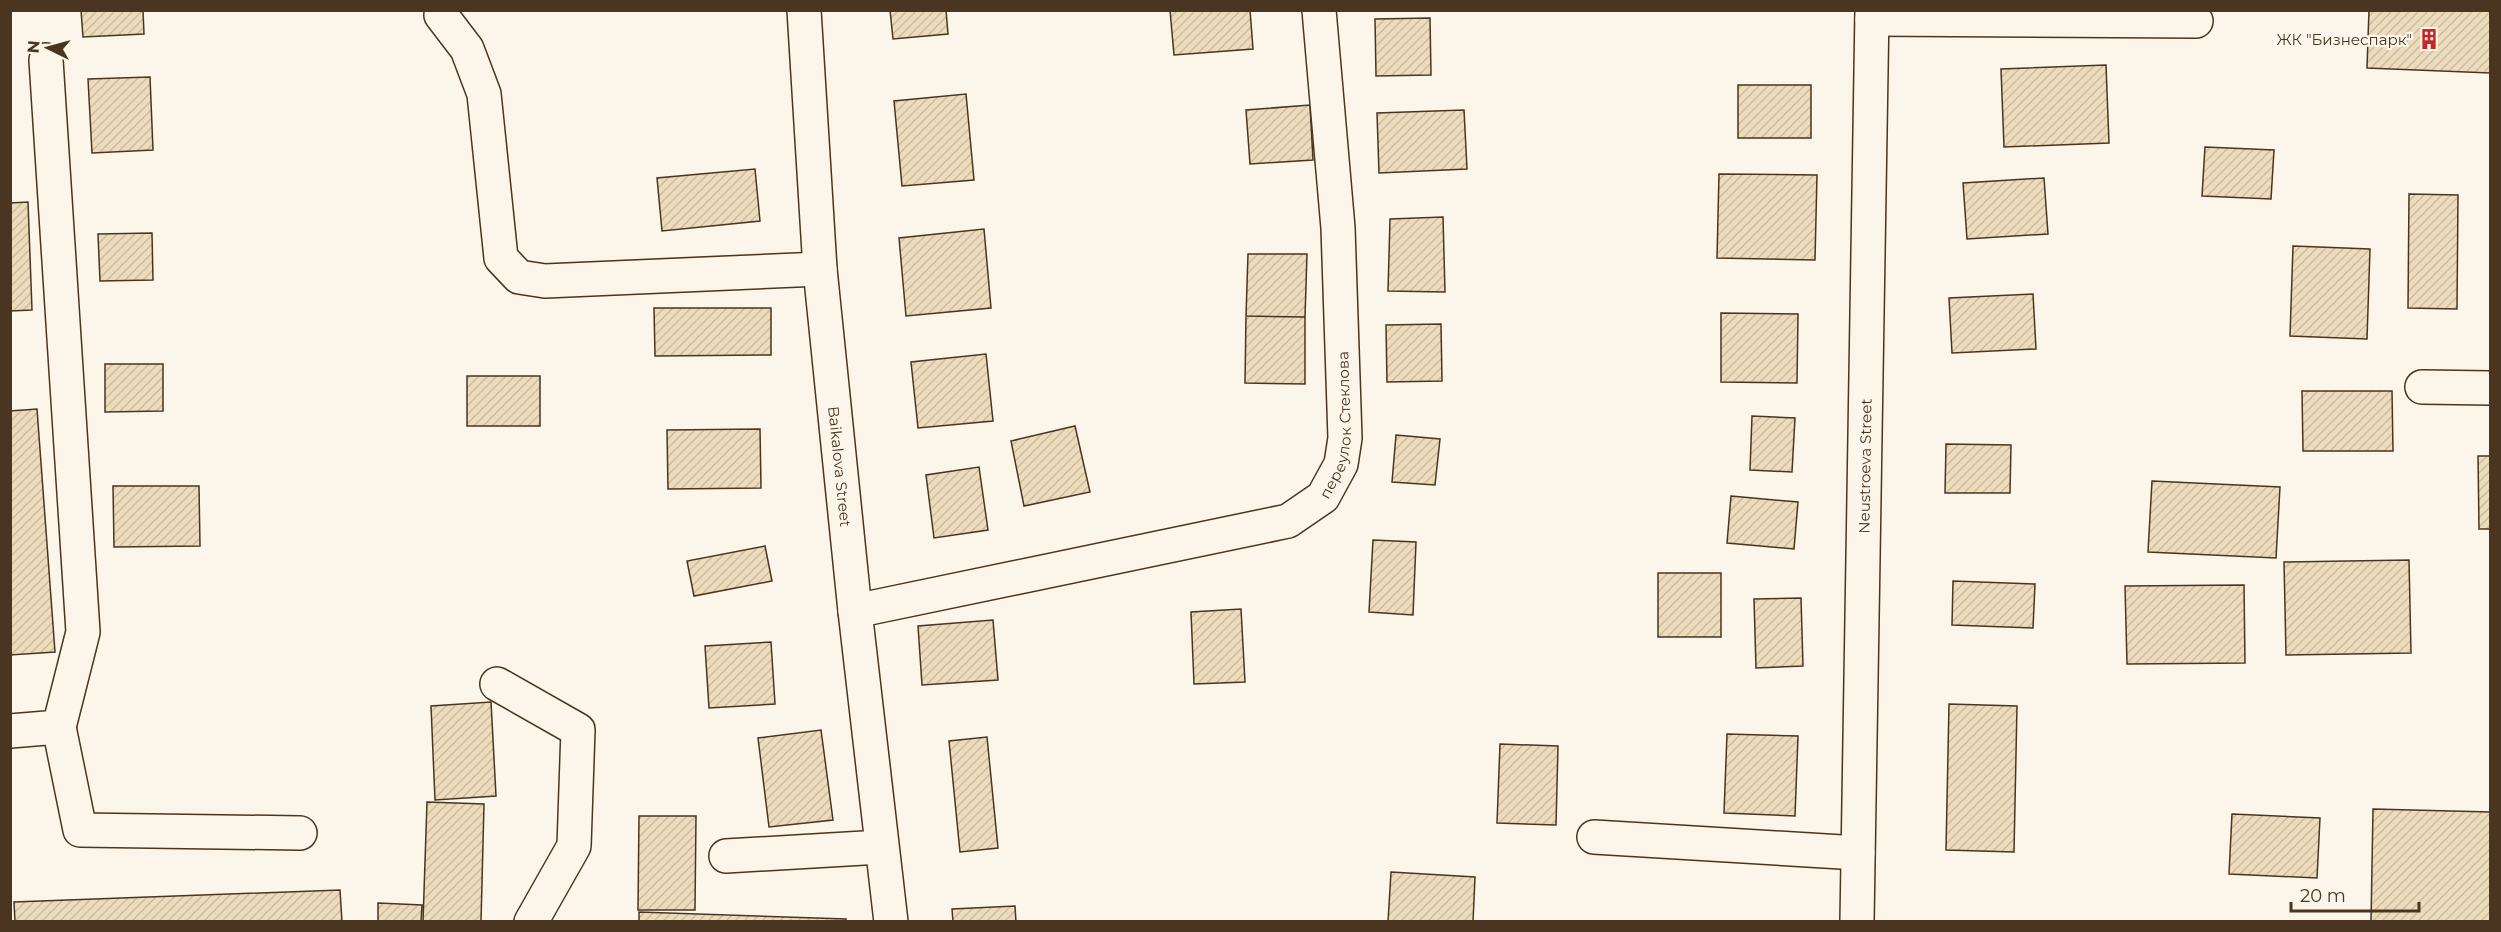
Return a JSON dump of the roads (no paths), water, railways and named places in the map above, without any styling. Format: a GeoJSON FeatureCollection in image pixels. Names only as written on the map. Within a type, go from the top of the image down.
{"type":"FeatureCollection","features":[{"type":"Feature","properties":{"kind":"street","name":"Baikalova Street"},"geometry":{"type":"LineString","coordinates":[[804,10],[820,269],[855,611],[891,921]]}},
{"type":"Feature","properties":{"kind":"street","name":"переулок Стеклова"},"geometry":{"type":"LineString","coordinates":[[855,611],[1288,521],[1323,497],[1341,464],[1346,438],[1338,228],[1318,10]]}},
{"type":"Feature","properties":{"kind":"street"},"geometry":{"type":"LineString","coordinates":[[441,15],[467,49],[484,94],[501,258],[519,277],[545,280],[820,269]]}},
{"type":"Feature","properties":{"kind":"street"},"geometry":{"type":"LineString","coordinates":[[1872,15],[2196,21]]}},
{"type":"Feature","properties":{"kind":"street","name":"Neustroeva Street"},"geometry":{"type":"LineString","coordinates":[[1857,921],[1872,15]]}},
{"type":"Feature","properties":{"kind":"street"},"geometry":{"type":"LineString","coordinates":[[46,60],[83,632],[59,727],[80,830],[300,833]]}},
{"type":"Feature","properties":{"kind":"street"},"geometry":{"type":"LineString","coordinates":[[2422,387],[2490,388]]}},
{"type":"Feature","properties":{"kind":"street"},"geometry":{"type":"LineString","coordinates":[[497,684],[578,730],[574,846],[531,921]]}},
{"type":"Feature","properties":{"kind":"street"},"geometry":{"type":"LineString","coordinates":[[10,731],[59,727]]}},
{"type":"Feature","properties":{"kind":"street"},"geometry":{"type":"LineString","coordinates":[[1594,837],[1858,853]]}},
{"type":"Feature","properties":{"kind":"street"},"geometry":{"type":"LineString","coordinates":[[726,856],[881,847]]}},
{"type":"Feature","properties":{"kind":"place","name":"ЖК \"Бизнеспарк\""},"geometry":{"type":"Point","coordinates":[2429,39]}}]}
